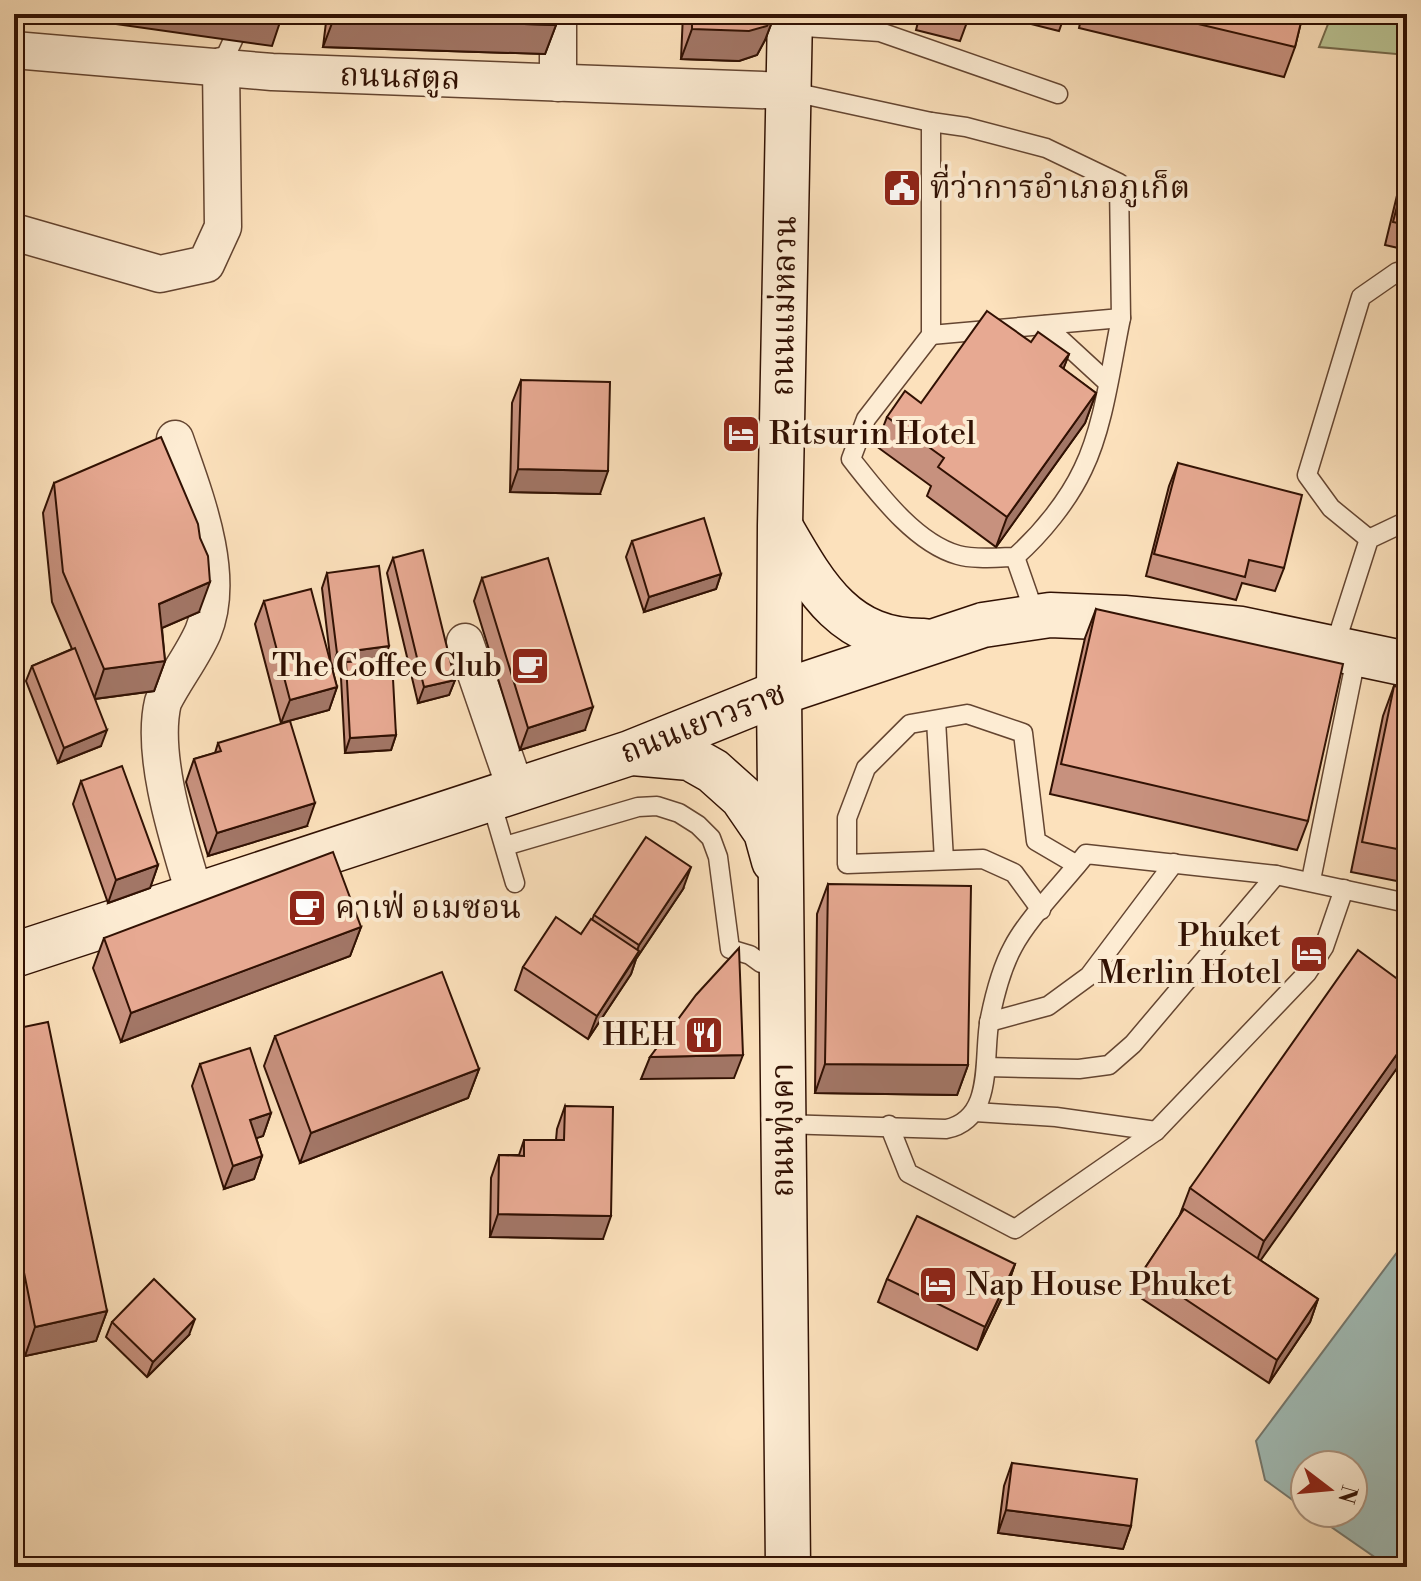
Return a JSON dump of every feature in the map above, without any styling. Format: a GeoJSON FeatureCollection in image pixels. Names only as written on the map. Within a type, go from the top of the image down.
{"type":"FeatureCollection","features":[{"type":"Feature","properties":{"kind":"main road","name":"ถนนแม่หลวน"},"geometry":{"type":"LineString","coordinates":[[779,693],[790,20]]}},
{"type":"Feature","properties":{"kind":"main road"},"geometry":{"type":"LineString","coordinates":[[780,526],[811,582],[826,600],[850,620],[889,638],[932,641]]}},
{"type":"Feature","properties":{"kind":"main road","name":"ถนนเยาวราช"},"geometry":{"type":"LineString","coordinates":[[14,955],[630,753],[779,693],[983,625],[1050,615],[1092,615],[1241,629],[1407,664]]}},
{"type":"Feature","properties":{"kind":"main road","name":"ถนนทุ่งคา"},"geometry":{"type":"LineString","coordinates":[[779,693],[788,1567]]}},
{"type":"Feature","properties":{"kind":"main road"},"geometry":{"type":"LineString","coordinates":[[630,753],[690,758],[713,771],[742,797],[766,832],[780,880]]}},
{"type":"Feature","properties":{"kind":"street"},"geometry":{"type":"LineString","coordinates":[[558,14],[558,83]]}},
{"type":"Feature","properties":{"kind":"street","name":"ถนนสตูล"},"geometry":{"type":"LineString","coordinates":[[14,50],[272,72],[788,91]]}},
{"type":"Feature","properties":{"kind":"street"},"geometry":{"type":"LineString","coordinates":[[14,232],[160,274],[206,264],[223,227],[221,66]]}},
{"type":"Feature","properties":{"kind":"street"},"geometry":{"type":"LineString","coordinates":[[175,439],[196,499],[208,554],[212,597],[203,631],[163,702],[160,713],[164,770],[195,896]]}},
{"type":"Feature","properties":{"kind":"street"},"geometry":{"type":"LineString","coordinates":[[465,642],[503,794]]}},
{"type":"Feature","properties":{"kind":"lane"},"geometry":{"type":"LineString","coordinates":[[221,66],[245,14]]}},
{"type":"Feature","properties":{"kind":"lane"},"geometry":{"type":"LineString","coordinates":[[790,20],[880,32],[1058,94]]}},
{"type":"Feature","properties":{"kind":"lane"},"geometry":{"type":"LineString","coordinates":[[788,91],[966,127],[1046,148],[1119,183],[1121,318],[1104,406],[1083,469],[1041,534],[1015,557],[959,556],[926,540],[880,495],[851,459],[866,419],[931,335],[931,122]]}},
{"type":"Feature","properties":{"kind":"lane"},"geometry":{"type":"LineString","coordinates":[[1369,539],[1331,508],[1307,475],[1361,297],[1397,272],[1407,270]]}},
{"type":"Feature","properties":{"kind":"lane"},"geometry":{"type":"LineString","coordinates":[[931,335],[1121,318]]}},
{"type":"Feature","properties":{"kind":"lane"},"geometry":{"type":"LineString","coordinates":[[1045,325],[1108,383]]}},
{"type":"Feature","properties":{"kind":"lane"},"geometry":{"type":"LineString","coordinates":[[1369,539],[1407,521]]}},
{"type":"Feature","properties":{"kind":"lane"},"geometry":{"type":"LineString","coordinates":[[1311,880],[1345,651],[1369,539]]}},
{"type":"Feature","properties":{"kind":"lane"},"geometry":{"type":"LineString","coordinates":[[1015,557],[1030,600],[1030,618]]}},
{"type":"Feature","properties":{"kind":"lane"},"geometry":{"type":"LineString","coordinates":[[1041,910],[1014,873],[983,859],[847,864],[847,818],[866,768],[910,724],[967,714],[1023,733],[1036,841],[1077,865]]}},
{"type":"Feature","properties":{"kind":"lane"},"geometry":{"type":"LineString","coordinates":[[936,720],[944,860]]}},
{"type":"Feature","properties":{"kind":"lane"},"geometry":{"type":"LineString","coordinates":[[503,794],[505,846],[515,883]]}},
{"type":"Feature","properties":{"kind":"lane"},"geometry":{"type":"LineString","coordinates":[[505,846],[638,807],[657,806],[679,813],[705,831],[716,847],[730,949],[750,955],[761,963],[783,960]]}},
{"type":"Feature","properties":{"kind":"lane"},"geometry":{"type":"LineString","coordinates":[[782,1124],[946,1129],[962,1126],[975,1112],[986,1067],[989,1022],[1000,976],[1014,945],[1086,854],[1311,880],[1407,903]]}},
{"type":"Feature","properties":{"kind":"lane"},"geometry":{"type":"LineString","coordinates":[[989,1022],[1048,1006],[1089,976],[1174,863]]}},
{"type":"Feature","properties":{"kind":"lane"},"geometry":{"type":"LineString","coordinates":[[986,1067],[1079,1069],[1109,1065],[1133,1044],[1276,875]]}},
{"type":"Feature","properties":{"kind":"lane"},"geometry":{"type":"LineString","coordinates":[[889,1125],[908,1173],[1015,1229],[1156,1131],[1307,973],[1324,947],[1344,889]]}},
{"type":"Feature","properties":{"kind":"lane"},"geometry":{"type":"LineString","coordinates":[[975,1112],[1056,1117],[1156,1131]]}},
{"type":"Feature","properties":{"kind":"green space"},"geometry":{"type":"Polygon","coordinates":[[[1332,14],[1407,14],[1407,55],[1319,47],[1332,14]]]}},
{"type":"Feature","properties":{"kind":"water"},"geometry":{"type":"Polygon","coordinates":[[[1407,1239],[1407,1567],[1389,1567],[1334,1529],[1369,1529],[1369,1449],[1289,1449],[1289,1497],[1265,1480],[1256,1441],[1407,1239]]]}},
{"type":"Feature","properties":{"kind":"building"},"geometry":{"type":"Polygon","coordinates":[[[334,14],[557,14],[556,25],[334,18],[334,14]]]}},
{"type":"Feature","properties":{"kind":"building"},"geometry":{"type":"Polygon","coordinates":[[[692,14],[774,14],[767,26],[749,31],[692,29],[692,14]]]}},
{"type":"Feature","properties":{"kind":"building"},"geometry":{"type":"Polygon","coordinates":[[[1156,14],[1303,14],[1295,47],[1156,14]]]}},
{"type":"Feature","properties":{"kind":"building"},"geometry":{"type":"Polygon","coordinates":[[[1407,168],[1407,225],[1393,222],[1407,168]]]}},
{"type":"Feature","properties":{"kind":"building"},"geometry":{"type":"Polygon","coordinates":[[[987,311],[1031,342],[1038,332],[1069,354],[1060,366],[1096,393],[1007,517],[938,467],[944,458],[887,417],[905,391],[921,403],[987,311]]]}},
{"type":"Feature","properties":{"kind":"building"},"geometry":{"type":"Polygon","coordinates":[[[521,380],[610,382],[608,471],[518,469],[521,380]]]}},
{"type":"Feature","properties":{"kind":"building"},"geometry":{"type":"Polygon","coordinates":[[[161,437],[198,524],[208,556],[210,582],[159,604],[165,661],[104,669],[63,572],[54,483],[161,437]]]}},
{"type":"Feature","properties":{"kind":"building"},"geometry":{"type":"Polygon","coordinates":[[[1178,463],[1302,495],[1284,568],[1249,560],[1245,577],[1154,554],[1178,463]]]}},
{"type":"Feature","properties":{"kind":"building"},"geometry":{"type":"Polygon","coordinates":[[[704,518],[721,574],[649,597],[632,541],[704,518]]]}},
{"type":"Feature","properties":{"kind":"building"},"geometry":{"type":"Polygon","coordinates":[[[423,550],[455,680],[424,687],[393,558],[423,550]]]}},
{"type":"Feature","properties":{"kind":"building","name":"The Coffee Club"},"geometry":{"type":"Polygon","coordinates":[[[548,558],[593,707],[528,728],[482,578],[548,558]]]}},
{"type":"Feature","properties":{"kind":"building"},"geometry":{"type":"Polygon","coordinates":[[[379,566],[389,646],[337,653],[327,573],[379,566]]]}},
{"type":"Feature","properties":{"kind":"building"},"geometry":{"type":"Polygon","coordinates":[[[311,589],[337,687],[290,700],[264,601],[311,589]]]}},
{"type":"Feature","properties":{"kind":"building"},"geometry":{"type":"Polygon","coordinates":[[[1096,609],[1343,664],[1308,821],[1061,764],[1096,609]]]}},
{"type":"Feature","properties":{"kind":"building"},"geometry":{"type":"Polygon","coordinates":[[[75,648],[107,730],[64,748],[32,666],[75,648]]]}},
{"type":"Feature","properties":{"kind":"building"},"geometry":{"type":"Polygon","coordinates":[[[392,660],[396,735],[350,738],[346,662],[392,660]]]}},
{"type":"Feature","properties":{"kind":"building"},"geometry":{"type":"Polygon","coordinates":[[[1394,686],[1407,689],[1407,851],[1362,842],[1394,686]]]}},
{"type":"Feature","properties":{"kind":"building"},"geometry":{"type":"Polygon","coordinates":[[[290,721],[315,803],[217,833],[194,759],[221,751],[218,743],[290,721]]]}},
{"type":"Feature","properties":{"kind":"building"},"geometry":{"type":"Polygon","coordinates":[[[122,766],[158,865],[116,880],[81,781],[122,766]]]}},
{"type":"Feature","properties":{"kind":"building"},"geometry":{"type":"Polygon","coordinates":[[[646,837],[691,867],[639,945],[594,915],[646,837]]]}},
{"type":"Feature","properties":{"kind":"building"},"geometry":{"type":"Polygon","coordinates":[[[333,852],[361,927],[131,1013],[104,938],[333,852]]]}},
{"type":"Feature","properties":{"kind":"building"},"geometry":{"type":"Polygon","coordinates":[[[828,884],[971,886],[968,1065],[825,1064],[828,884]]]}},
{"type":"Feature","properties":{"kind":"building"},"geometry":{"type":"Polygon","coordinates":[[[556,917],[581,934],[591,919],[639,951],[597,1016],[523,967],[556,917]]]}},
{"type":"Feature","properties":{"kind":"building","name":"HEH"},"geometry":{"type":"Polygon","coordinates":[[[739,948],[743,1055],[650,1057],[696,995],[739,948]]]}},
{"type":"Feature","properties":{"kind":"building"},"geometry":{"type":"Polygon","coordinates":[[[1358,950],[1407,986],[1407,1040],[1264,1241],[1190,1188],[1358,950]]]}},
{"type":"Feature","properties":{"kind":"building"},"geometry":{"type":"Polygon","coordinates":[[[442,972],[479,1069],[311,1133],[275,1036],[442,972]]]}},
{"type":"Feature","properties":{"kind":"building"},"geometry":{"type":"Polygon","coordinates":[[[48,1022],[107,1311],[35,1327],[14,1223],[14,1029],[48,1022]]]}},
{"type":"Feature","properties":{"kind":"building"},"geometry":{"type":"Polygon","coordinates":[[[250,1048],[271,1113],[250,1120],[262,1156],[233,1166],[200,1064],[250,1048]]]}},
{"type":"Feature","properties":{"kind":"building"},"geometry":{"type":"Polygon","coordinates":[[[565,1106],[613,1107],[611,1216],[498,1214],[499,1155],[524,1156],[524,1140],[564,1140],[565,1106]]]}},
{"type":"Feature","properties":{"kind":"building"},"geometry":{"type":"Polygon","coordinates":[[[1184,1209],[1318,1299],[1277,1360],[1143,1271],[1184,1209]]]}},
{"type":"Feature","properties":{"kind":"building"},"geometry":{"type":"Polygon","coordinates":[[[917,1216],[1015,1264],[985,1327],[887,1279],[917,1216]]]}},
{"type":"Feature","properties":{"kind":"building"},"geometry":{"type":"Polygon","coordinates":[[[154,1279],[195,1319],[153,1362],[112,1322],[154,1279]]]}},
{"type":"Feature","properties":{"kind":"building"},"geometry":{"type":"Polygon","coordinates":[[[1012,1463],[1137,1479],[1131,1526],[1006,1510],[1012,1463]]]}},
{"type":"Feature","properties":{"kind":"place","name":"ที่ว่าการอำเภอภูเก็ต"},"geometry":{"type":"Point","coordinates":[902,188]}},
{"type":"Feature","properties":{"kind":"place","name":"Ritsurin Hotel"},"geometry":{"type":"Point","coordinates":[741,434]}},
{"type":"Feature","properties":{"kind":"place","name":"The Coffee Club"},"geometry":{"type":"Point","coordinates":[530,666]}},
{"type":"Feature","properties":{"kind":"place","name":"คาเฟ่ อเมซอน"},"geometry":{"type":"Point","coordinates":[307,908]}},
{"type":"Feature","properties":{"kind":"place","name":"Phuket Merlin Hotel"},"geometry":{"type":"Point","coordinates":[1309,954]}},
{"type":"Feature","properties":{"kind":"place","name":"HEH"},"geometry":{"type":"Point","coordinates":[704,1035]}},
{"type":"Feature","properties":{"kind":"place","name":"Nap House Phuket"},"geometry":{"type":"Point","coordinates":[938,1285]}}]}
